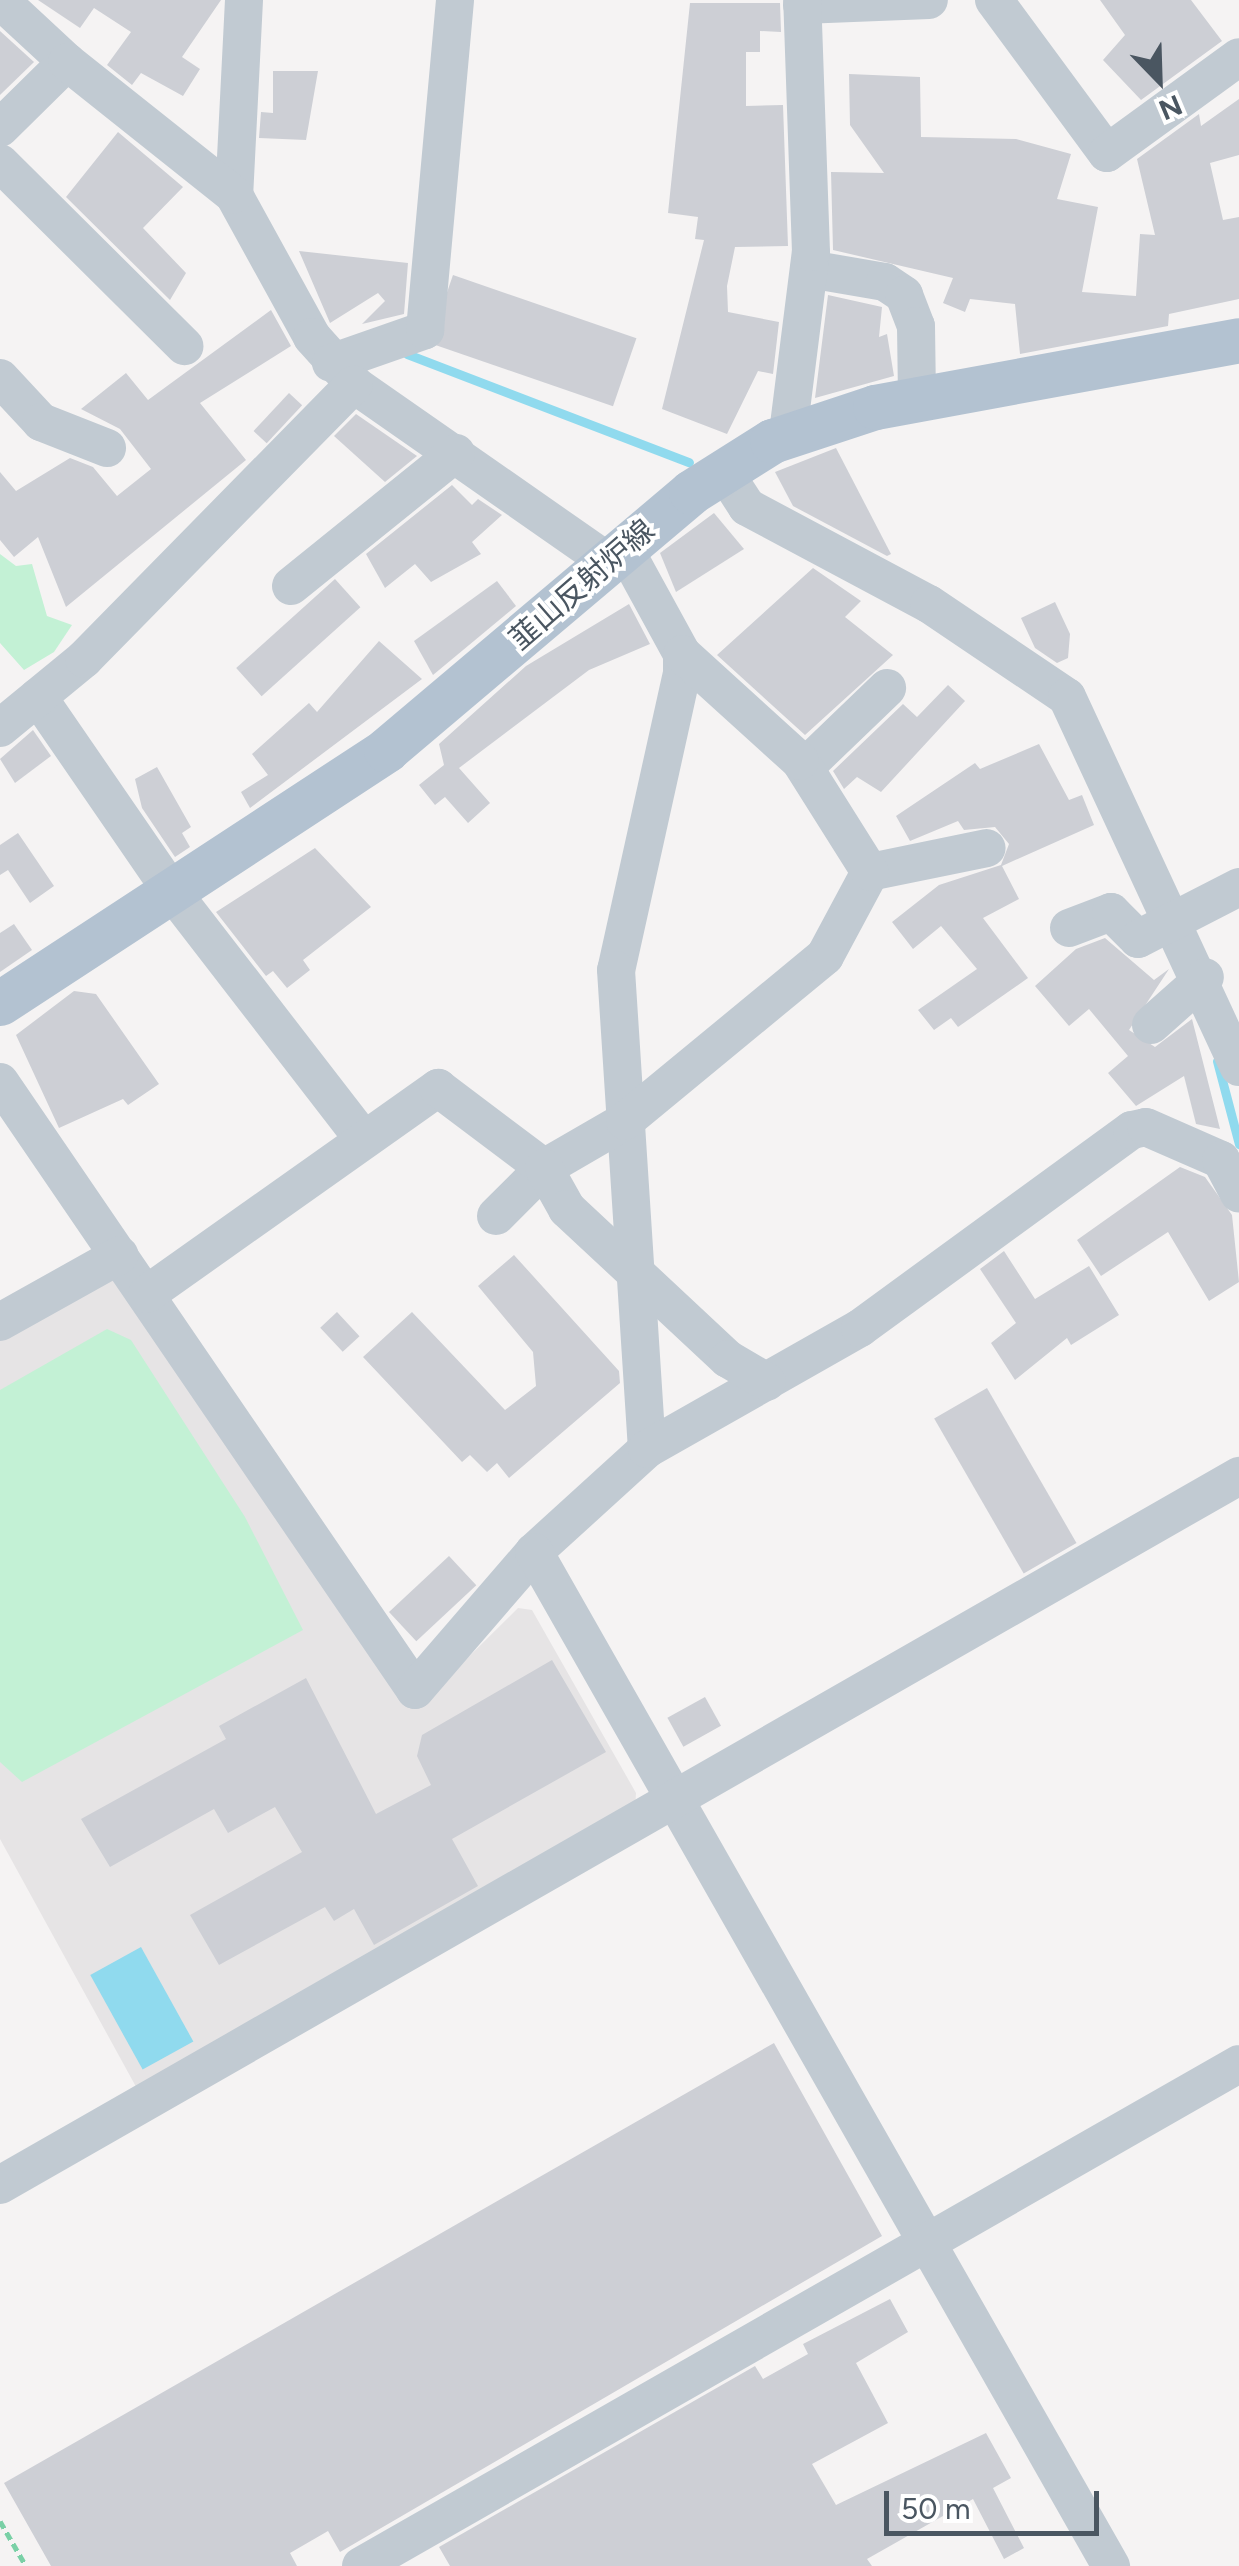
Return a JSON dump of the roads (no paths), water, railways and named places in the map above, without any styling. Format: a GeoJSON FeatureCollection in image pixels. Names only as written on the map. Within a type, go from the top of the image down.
{"type":"FeatureCollection","features":[{"type":"Feature","properties":{"kind":"main road","name":"韮山反射炉線"},"geometry":{"type":"LineString","coordinates":[[0,1004],[386,750],[616,555],[723,470],[788,433],[917,398],[1239,340]]}},
{"type":"Feature","properties":{"kind":"street"},"geometry":{"type":"LineString","coordinates":[[0,0],[67,62],[234,195],[342,374],[456,454],[616,555],[682,654],[805,767],[870,872]]}},
{"type":"Feature","properties":{"kind":"street"},"geometry":{"type":"LineString","coordinates":[[234,195],[244,0]]}},
{"type":"Feature","properties":{"kind":"street"},"geometry":{"type":"LineString","coordinates":[[0,728],[38,697],[342,374],[425,330],[455,0]]}},
{"type":"Feature","properties":{"kind":"street"},"geometry":{"type":"LineString","coordinates":[[788,433],[809,270],[802,3],[929,0]]}},
{"type":"Feature","properties":{"kind":"street"},"geometry":{"type":"LineString","coordinates":[[994,0],[1107,153],[1239,57]]}},
{"type":"Feature","properties":{"kind":"street"},"geometry":{"type":"LineString","coordinates":[[0,128],[67,62]]}},
{"type":"Feature","properties":{"kind":"street"},"geometry":{"type":"LineString","coordinates":[[0,163],[184,346]]}},
{"type":"Feature","properties":{"kind":"street"},"geometry":{"type":"LineString","coordinates":[[809,270],[885,282],[904,295],[916,326],[917,398]]}},
{"type":"Feature","properties":{"kind":"street"},"geometry":{"type":"LineString","coordinates":[[0,378],[41,422],[107,448]]}},
{"type":"Feature","properties":{"kind":"street"},"geometry":{"type":"LineString","coordinates":[[291,586],[456,454]]}},
{"type":"Feature","properties":{"kind":"street"},"geometry":{"type":"LineString","coordinates":[[723,470],[747,507],[929,604],[1067,697],[1168,926],[1239,1067]]}},
{"type":"Feature","properties":{"kind":"street"},"geometry":{"type":"LineString","coordinates":[[647,1449],[640,1279],[616,970],[682,654]]}},
{"type":"Feature","properties":{"kind":"street"},"geometry":{"type":"LineString","coordinates":[[805,767],[887,688]]}},
{"type":"Feature","properties":{"kind":"street"},"geometry":{"type":"LineString","coordinates":[[38,697],[170,889],[364,1140]]}},
{"type":"Feature","properties":{"kind":"street"},"geometry":{"type":"LineString","coordinates":[[870,872],[987,848]]}},
{"type":"Feature","properties":{"kind":"street"},"geometry":{"type":"LineString","coordinates":[[496,1216],[544,1168],[625,1121],[825,956],[870,872]]}},
{"type":"Feature","properties":{"kind":"street"},"geometry":{"type":"LineString","coordinates":[[1069,928],[1111,912],[1138,939],[1239,887]]}},
{"type":"Feature","properties":{"kind":"street"},"geometry":{"type":"LineString","coordinates":[[1150,1025],[1196,986]]}},
{"type":"Feature","properties":{"kind":"street"},"geometry":{"type":"LineString","coordinates":[[0,1082],[415,1690],[534,1552],[647,1449],[860,1328],[1132,1130],[1146,1127],[1221,1160],[1239,1194]]}},
{"type":"Feature","properties":{"kind":"street"},"geometry":{"type":"LineString","coordinates":[[147,1294],[438,1088],[544,1168],[566,1209],[728,1359],[767,1382]]}},
{"type":"Feature","properties":{"kind":"street"},"geometry":{"type":"LineString","coordinates":[[0,1322],[120,1254]]}},
{"type":"Feature","properties":{"kind":"street"},"geometry":{"type":"LineString","coordinates":[[0,2185],[1239,1476]]}},
{"type":"Feature","properties":{"kind":"street"},"geometry":{"type":"LineString","coordinates":[[534,1552],[924,2244],[1111,2566]]}},
{"type":"Feature","properties":{"kind":"street"},"geometry":{"type":"LineString","coordinates":[[361,2566],[1239,2064]]}},
{"type":"Feature","properties":{"kind":"water"},"geometry":{"type":"Polygon","coordinates":[[[141,1947],[193,2041],[143,2070],[90,1975],[141,1947]]]}},
{"type":"Feature","properties":{"kind":"waterway"},"geometry":{"type":"LineString","coordinates":[[407,354],[689,462]]}},
{"type":"Feature","properties":{"kind":"waterway"},"geometry":{"type":"LineString","coordinates":[[1217,1061],[1239,1144]]}}]}
